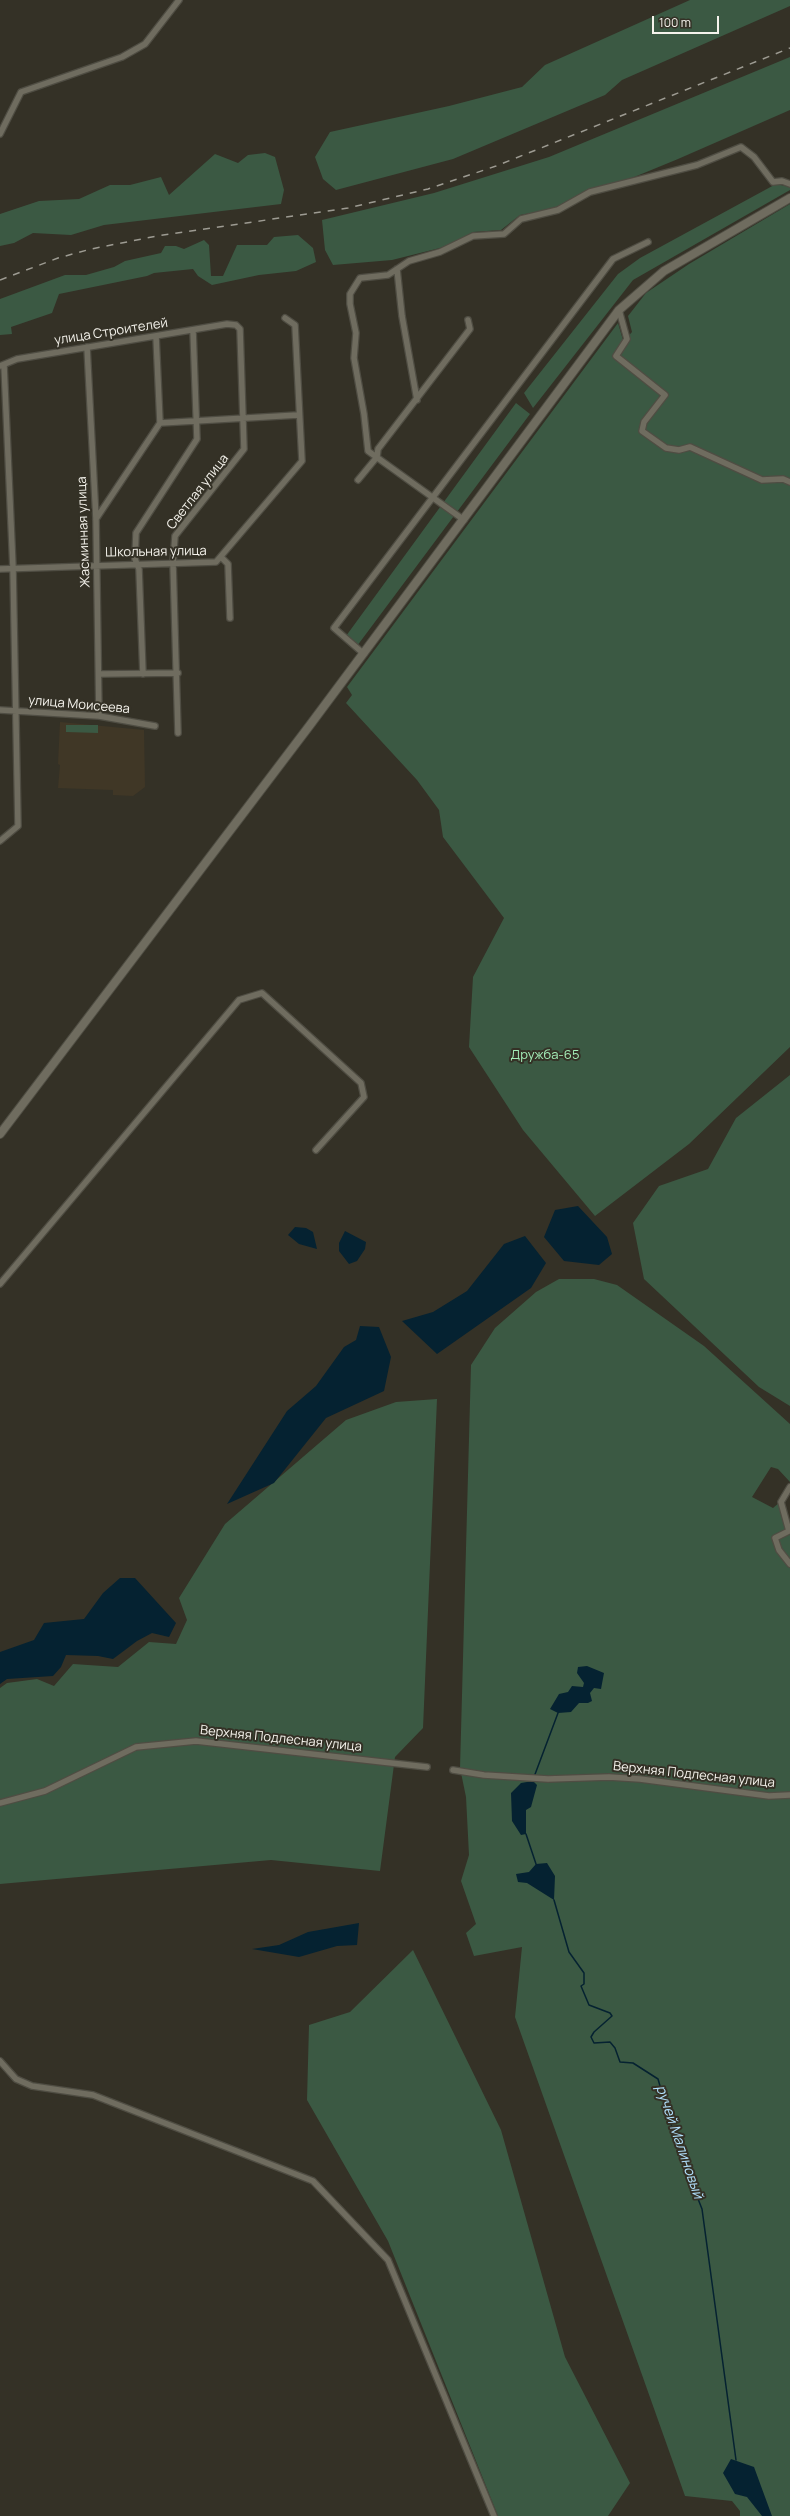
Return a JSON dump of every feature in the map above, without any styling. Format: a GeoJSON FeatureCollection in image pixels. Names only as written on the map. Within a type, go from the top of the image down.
{"type":"FeatureCollection","features":[{"type":"Feature","properties":{"kind":"main road"},"geometry":{"type":"LineString","coordinates":[[0,1134],[364,654],[619,310],[664,271],[790,198]]}},
{"type":"Feature","properties":{"kind":"street"},"geometry":{"type":"LineString","coordinates":[[0,134],[21,92],[122,57],[145,44],[179,0]]}},
{"type":"Feature","properties":{"kind":"street"},"geometry":{"type":"LineString","coordinates":[[464,520],[368,450],[364,414],[354,358],[356,333],[350,294],[360,278],[388,275],[409,261],[440,252],[473,236],[504,234],[521,219],[558,210],[590,192],[697,165],[741,147],[754,157],[773,182],[782,180],[790,184]]}},
{"type":"Feature","properties":{"kind":"street"},"geometry":{"type":"LineString","coordinates":[[364,654],[334,628],[613,259],[648,242]]}},
{"type":"Feature","properties":{"kind":"street"},"geometry":{"type":"LineString","coordinates":[[397,269],[402,316],[417,400]]}},
{"type":"Feature","properties":{"kind":"street"},"geometry":{"type":"LineString","coordinates":[[619,310],[627,339],[616,356],[665,395],[644,422],[642,431],[666,448],[679,450],[690,447],[762,480],[783,479],[790,482]]}},
{"type":"Feature","properties":{"kind":"street"},"geometry":{"type":"LineString","coordinates":[[230,618],[228,564],[218,559],[302,460],[298,415],[295,325],[285,318]]}},
{"type":"Feature","properties":{"kind":"street"},"geometry":{"type":"LineString","coordinates":[[358,480],[377,457],[378,449],[470,329],[468,320]]}},
{"type":"Feature","properties":{"kind":"street","name":"улица Строителей"},"geometry":{"type":"LineString","coordinates":[[2,366],[17,359],[227,324]]}},
{"type":"Feature","properties":{"kind":"street","name":"Светлая улица"},"geometry":{"type":"LineString","coordinates":[[178,733],[178,673],[173,563],[175,536],[244,450],[240,329],[236,324],[227,324]]}},
{"type":"Feature","properties":{"kind":"street"},"geometry":{"type":"LineString","coordinates":[[143,674],[138,569],[136,564],[136,533],[197,439],[198,421],[193,330]]}},
{"type":"Feature","properties":{"kind":"street"},"geometry":{"type":"LineString","coordinates":[[96,519],[160,423],[156,336]]}},
{"type":"Feature","properties":{"kind":"street","name":"Жасминная улица"},"geometry":{"type":"LineString","coordinates":[[87,347],[96,519],[100,674],[99,716]]}},
{"type":"Feature","properties":{"kind":"street"},"geometry":{"type":"LineString","coordinates":[[0,841],[18,826],[18,711],[13,568],[2,366]]}},
{"type":"Feature","properties":{"kind":"street"},"geometry":{"type":"LineString","coordinates":[[160,423],[244,420],[298,415]]}},
{"type":"Feature","properties":{"kind":"street","name":"Школьная улица"},"geometry":{"type":"LineString","coordinates":[[0,569],[97,564],[173,563],[218,559]]}},
{"type":"Feature","properties":{"kind":"street"},"geometry":{"type":"LineString","coordinates":[[100,674],[178,673]]}},
{"type":"Feature","properties":{"kind":"street","name":"улица Моисеева"},"geometry":{"type":"LineString","coordinates":[[0,710],[99,716],[155,726]]}},
{"type":"Feature","properties":{"kind":"street"},"geometry":{"type":"LineString","coordinates":[[0,1284],[239,1000],[262,993],[361,1082],[364,1097],[316,1150]]}},
{"type":"Feature","properties":{"kind":"street"},"geometry":{"type":"LineString","coordinates":[[790,1487],[783,1496],[781,1502],[789,1532],[775,1538],[779,1550],[790,1564]]}},
{"type":"Feature","properties":{"kind":"street","name":"Верхняя Подлесная улица"},"geometry":{"type":"LineString","coordinates":[[0,1803],[45,1791],[136,1748],[196,1741],[427,1767]]}},
{"type":"Feature","properties":{"kind":"street","name":"Верхняя Подлесная улица"},"geometry":{"type":"LineString","coordinates":[[453,1770],[484,1775],[548,1779],[609,1777],[640,1779],[769,1796],[790,1795]]}},
{"type":"Feature","properties":{"kind":"street"},"geometry":{"type":"LineString","coordinates":[[0,2061],[16,2079],[32,2086],[92,2095],[313,2181],[388,2260],[494,2516]]}},
{"type":"Feature","properties":{"kind":"shaded area"},"geometry":{"type":"Polygon","coordinates":[[[60,722],[144,730],[145,787],[133,796],[113,795],[113,790],[58,788],[60,765],[58,764],[60,722]]]}},
{"type":"Feature","properties":{"kind":"green space"},"geometry":{"type":"Polygon","coordinates":[[[690,0],[790,0],[790,6],[622,80],[605,95],[453,159],[336,190],[323,179],[315,157],[330,132],[449,106],[522,87],[545,65],[690,0]]]}},
{"type":"Feature","properties":{"kind":"green space"},"geometry":{"type":"Polygon","coordinates":[[[790,57],[790,110],[678,159],[559,208],[520,215],[501,230],[473,232],[448,246],[392,260],[333,265],[325,250],[322,220],[434,193],[549,157],[790,57]]]}},
{"type":"Feature","properties":{"kind":"green space"},"geometry":{"type":"Polygon","coordinates":[[[265,153],[275,157],[284,190],[281,204],[104,225],[71,235],[33,233],[14,243],[0,246],[0,214],[39,201],[79,199],[110,185],[130,185],[161,177],[169,195],[215,154],[238,163],[248,155],[265,153]]]}},
{"type":"Feature","properties":{"kind":"green space"},"geometry":{"type":"Polygon","coordinates":[[[776,184],[790,187],[790,190],[633,280],[533,408],[524,393],[618,274],[640,258],[776,184]]]}},
{"type":"Feature","properties":{"kind":"green space","name":"Дружба-65"},"geometry":{"type":"Polygon","coordinates":[[[790,204],[790,1047],[689,1144],[595,1216],[523,1130],[469,1047],[473,977],[504,918],[443,837],[439,810],[417,780],[346,703],[352,695],[347,687],[618,323],[623,340],[618,348],[632,332],[628,316],[646,293],[689,264],[790,204]]]}},
{"type":"Feature","properties":{"kind":"green space"},"geometry":{"type":"Polygon","coordinates":[[[298,235],[313,248],[316,262],[296,271],[259,275],[212,285],[198,276],[193,269],[154,273],[147,276],[59,294],[52,313],[11,327],[12,334],[0,335],[0,299],[65,275],[86,275],[114,267],[125,261],[161,253],[165,246],[176,246],[184,249],[204,240],[209,245],[211,276],[223,276],[237,245],[267,245],[274,237],[298,235]]]}},
{"type":"Feature","properties":{"kind":"green space"},"geometry":{"type":"Polygon","coordinates":[[[516,403],[530,414],[357,646],[346,636],[516,403]]]}},
{"type":"Feature","properties":{"kind":"green space"},"geometry":{"type":"Polygon","coordinates":[[[66,725],[98,725],[98,733],[66,732],[66,725]]]}},
{"type":"Feature","properties":{"kind":"green space"},"geometry":{"type":"Polygon","coordinates":[[[790,1075],[790,1406],[759,1387],[644,1279],[633,1223],[659,1186],[708,1169],[736,1118],[790,1075]]]}},
{"type":"Feature","properties":{"kind":"green space"},"geometry":{"type":"Polygon","coordinates":[[[559,1279],[594,1279],[617,1285],[704,1346],[790,1424],[790,1482],[778,1469],[771,1467],[752,1497],[773,1508],[780,1502],[786,1530],[772,1539],[790,1564],[790,2516],[740,2516],[740,2511],[732,2501],[685,2496],[515,2017],[522,1947],[474,1956],[466,1933],[476,1924],[461,1881],[469,1855],[466,1797],[460,1768],[471,1365],[495,1328],[536,1292],[559,1279]]]}},
{"type":"Feature","properties":{"kind":"green space"},"geometry":{"type":"Polygon","coordinates":[[[437,1399],[423,1728],[395,1757],[380,1871],[271,1860],[0,1884],[0,1688],[7,1683],[37,1679],[54,1686],[73,1664],[118,1667],[149,1642],[176,1644],[187,1620],[179,1598],[225,1524],[346,1420],[396,1402],[437,1399]]]}},
{"type":"Feature","properties":{"kind":"green space"},"geometry":{"type":"Polygon","coordinates":[[[790,1533],[790,1562],[779,1546],[778,1537],[790,1533]]]}},
{"type":"Feature","properties":{"kind":"green space"},"geometry":{"type":"Polygon","coordinates":[[[413,1950],[501,2130],[565,2357],[630,2483],[608,2516],[498,2516],[388,2241],[307,2100],[309,2025],[350,2012],[413,1950]]]}},
{"type":"Feature","properties":{"kind":"water"},"geometry":{"type":"Polygon","coordinates":[[[578,1206],[607,1237],[612,1254],[599,1265],[564,1261],[544,1237],[555,1210],[578,1206]]]}},
{"type":"Feature","properties":{"kind":"water"},"geometry":{"type":"Polygon","coordinates":[[[295,1227],[306,1228],[313,1232],[317,1249],[299,1244],[288,1235],[295,1227]]]}},
{"type":"Feature","properties":{"kind":"water"},"geometry":{"type":"Polygon","coordinates":[[[345,1231],[366,1242],[365,1249],[357,1261],[349,1264],[339,1251],[339,1243],[345,1231]]]}},
{"type":"Feature","properties":{"kind":"water"},"geometry":{"type":"Polygon","coordinates":[[[525,1236],[546,1263],[531,1288],[437,1354],[402,1321],[433,1312],[467,1291],[504,1244],[525,1236]]]}},
{"type":"Feature","properties":{"kind":"water"},"geometry":{"type":"Polygon","coordinates":[[[360,1326],[379,1327],[391,1357],[384,1391],[326,1418],[274,1483],[227,1504],[287,1411],[316,1386],[344,1347],[356,1340],[360,1326]]]}},
{"type":"Feature","properties":{"kind":"water"},"geometry":{"type":"Polygon","coordinates":[[[120,1578],[135,1578],[176,1623],[169,1637],[152,1633],[137,1641],[113,1659],[98,1656],[66,1655],[61,1667],[53,1676],[7,1679],[0,1684],[0,1652],[34,1640],[44,1623],[84,1619],[103,1593],[120,1578]]]}},
{"type":"Feature","properties":{"kind":"water"},"geometry":{"type":"Polygon","coordinates":[[[587,1666],[604,1673],[601,1689],[594,1688],[590,1693],[592,1701],[588,1703],[579,1703],[571,1712],[558,1713],[550,1709],[559,1694],[568,1692],[572,1686],[583,1687],[584,1683],[577,1673],[578,1667],[587,1666]]]}},
{"type":"Feature","properties":{"kind":"water"},"geometry":{"type":"Polygon","coordinates":[[[533,1781],[537,1785],[531,1807],[526,1810],[526,1834],[521,1835],[512,1821],[511,1793],[521,1783],[533,1781]]]}},
{"type":"Feature","properties":{"kind":"water"},"geometry":{"type":"Polygon","coordinates":[[[547,1863],[555,1876],[554,1900],[527,1883],[518,1882],[516,1874],[529,1872],[536,1864],[547,1863]]]}},
{"type":"Feature","properties":{"kind":"water"},"geometry":{"type":"Polygon","coordinates":[[[359,1923],[357,1945],[337,1946],[299,1957],[252,1949],[279,1945],[308,1932],[359,1923]]]}},
{"type":"Feature","properties":{"kind":"water"},"geometry":{"type":"Polygon","coordinates":[[[731,2459],[754,2467],[772,2516],[762,2516],[747,2497],[735,2494],[723,2473],[731,2459]]]}},
{"type":"Feature","properties":{"kind":"waterway","name":"ручей Малиновый"},"geometry":{"type":"LineString","coordinates":[[534,1777],[558,1713]]}},
{"type":"Feature","properties":{"kind":"waterway","name":"ручей Малиновый"},"geometry":{"type":"LineString","coordinates":[[526,1834],[536,1864]]}},
{"type":"Feature","properties":{"kind":"waterway","name":"ручей Малиновый"},"geometry":{"type":"LineString","coordinates":[[554,1900],[569,1952],[584,1973],[584,1984],[581,1986],[589,2005],[610,2013],[612,2016],[594,2032],[591,2037],[594,2043],[610,2042],[615,2048],[620,2062],[633,2063],[658,2079],[678,2148],[702,2209],[736,2460]]}},
{"type":"Feature","properties":{"kind":"railway"},"geometry":{"type":"LineString","coordinates":[[0,280],[58,258],[91,249],[157,236],[348,208],[428,189],[496,166],[790,48]]}}]}
